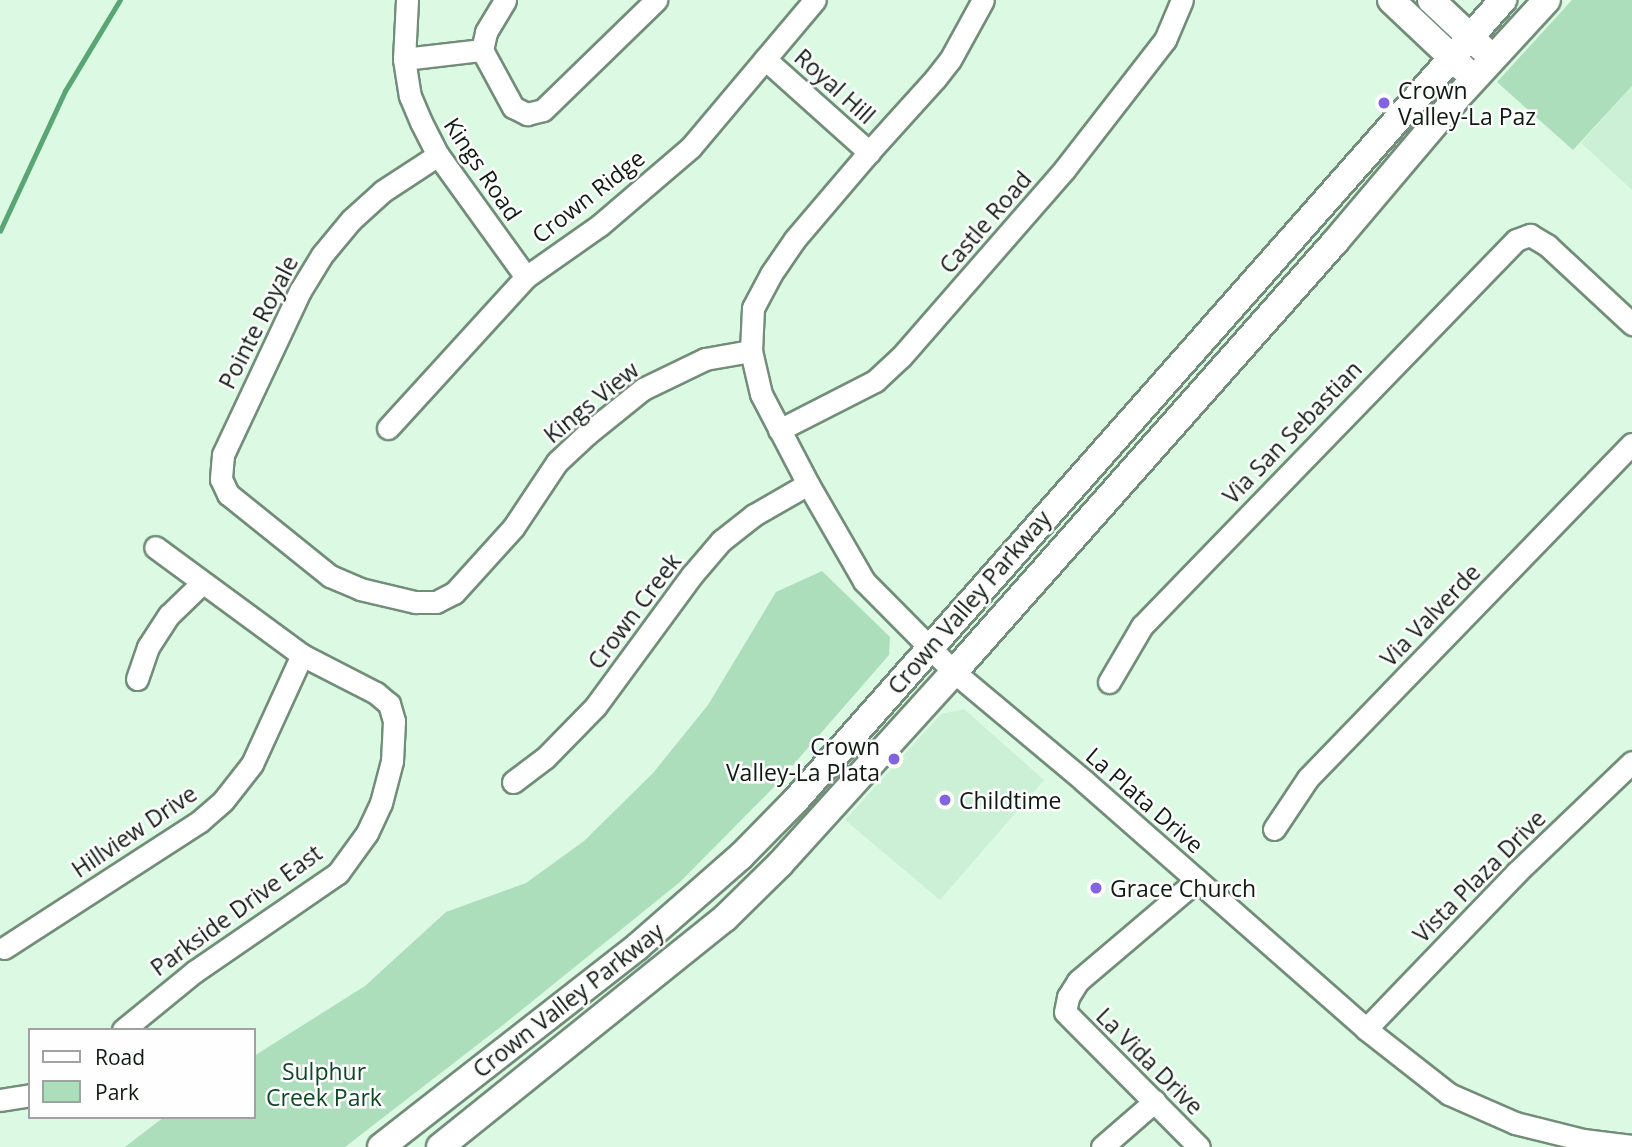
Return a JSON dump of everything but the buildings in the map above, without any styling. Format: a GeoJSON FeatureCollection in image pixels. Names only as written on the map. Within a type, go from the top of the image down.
{"type":"FeatureCollection","features":[{"type":"Feature","properties":{"kind":"main road"},"geometry":{"type":"LineString","coordinates":[[1391,0],[1475,79]]}},
{"type":"Feature","properties":{"kind":"main road"},"geometry":{"type":"LineString","coordinates":[[1431,0],[1493,60]]}},
{"type":"Feature","properties":{"kind":"main road","name":"Crown Valley Parkway"},"geometry":{"type":"LineString","coordinates":[[381,1147],[697,898],[796,800],[1450,56],[1503,0]]}},
{"type":"Feature","properties":{"kind":"main road","name":"Crown Valley Parkway"},"geometry":{"type":"LineString","coordinates":[[440,1147],[725,918],[780,864],[954,672],[1546,0]]}},
{"type":"Feature","properties":{"kind":"street","name":"Kings Road"},"geometry":{"type":"LineString","coordinates":[[407,0],[404,59],[410,96],[438,155],[526,277]]}},
{"type":"Feature","properties":{"kind":"street"},"geometry":{"type":"LineString","coordinates":[[505,0],[486,32],[482,50],[513,107],[527,114],[543,110],[656,0]]}},
{"type":"Feature","properties":{"kind":"street","name":"Crown Ridge"},"geometry":{"type":"LineString","coordinates":[[388,428],[526,277],[600,225],[691,147],[815,0]]}},
{"type":"Feature","properties":{"kind":"street"},"geometry":{"type":"LineString","coordinates":[[751,351],[753,308],[771,274],[795,239],[950,60],[983,0]]}},
{"type":"Feature","properties":{"kind":"street","name":"Castle Road"},"geometry":{"type":"LineString","coordinates":[[779,429],[875,381],[901,357],[1064,170],[1165,40],[1182,0]]}},
{"type":"Feature","properties":{"kind":"street"},"geometry":{"type":"LineString","coordinates":[[404,59],[482,50]]}},
{"type":"Feature","properties":{"kind":"street","name":"Royal Hill"},"geometry":{"type":"LineString","coordinates":[[765,59],[869,152]]}},
{"type":"Feature","properties":{"kind":"street","name":"Pointe Royale"},"geometry":{"type":"LineString","coordinates":[[221,480],[223,455],[300,291],[322,255],[351,220],[383,191],[438,155]]}},
{"type":"Feature","properties":{"kind":"street","name":"Via San Sebastian"},"geometry":{"type":"LineString","coordinates":[[1109,682],[1142,626],[1505,249],[1530,235],[1548,246],[1632,324]]}},
{"type":"Feature","properties":{"kind":"street","name":"La Plata Drive"},"geometry":{"type":"LineString","coordinates":[[751,351],[761,394],[808,484],[864,581],[954,672],[1366,1029],[1449,1094],[1515,1123],[1583,1140],[1632,1146]]}},
{"type":"Feature","properties":{"kind":"street","name":"Kings View"},"geometry":{"type":"LineString","coordinates":[[221,480],[228,494],[236,501],[343,584],[415,602],[436,602],[454,593],[513,528],[557,462],[643,389],[705,359],[751,351]]}},
{"type":"Feature","properties":{"kind":"street","name":"Via Valverde"},"geometry":{"type":"LineString","coordinates":[[1274,829],[1308,778],[1632,444]]}},
{"type":"Feature","properties":{"kind":"street","name":"Crown Creek"},"geometry":{"type":"LineString","coordinates":[[513,782],[545,758],[595,707],[692,575],[721,541],[754,515],[808,484]]}},
{"type":"Feature","properties":{"kind":"street"},"geometry":{"type":"LineString","coordinates":[[155,547],[201,584],[302,656]]}},
{"type":"Feature","properties":{"kind":"street"},"geometry":{"type":"LineString","coordinates":[[137,679],[148,647],[169,615],[201,584]]}},
{"type":"Feature","properties":{"kind":"street","name":"Parkside Drive East"},"geometry":{"type":"LineString","coordinates":[[125,1028],[194,972],[338,873],[367,833],[381,803],[392,761],[394,721],[389,704],[376,693],[302,656]]}},
{"type":"Feature","properties":{"kind":"street","name":"Hillview Drive"},"geometry":{"type":"LineString","coordinates":[[4,948],[200,821],[223,801],[251,764],[302,656]]}},
{"type":"Feature","properties":{"kind":"street","name":"Vista Plaza Drive"},"geometry":{"type":"LineString","coordinates":[[1366,1029],[1517,872],[1632,762]]}},
{"type":"Feature","properties":{"kind":"street","name":"La Vida Drive"},"geometry":{"type":"LineString","coordinates":[[1197,880],[1078,981],[1068,997],[1065,1012],[1199,1147]]}},
{"type":"Feature","properties":{"kind":"street"},"geometry":{"type":"LineString","coordinates":[[0,1100],[28,1095]]}},
{"type":"Feature","properties":{"kind":"street"},"geometry":{"type":"LineString","coordinates":[[1102,1147],[1155,1101]]}},
{"type":"Feature","properties":{"kind":"shaded area"},"geometry":{"type":"Polygon","coordinates":[[[1632,86],[1632,190],[1581,143],[1632,86]]]}},
{"type":"Feature","properties":{"kind":"shaded area","name":"Childtime"},"geometry":{"type":"Polygon","coordinates":[[[964,709],[1044,780],[940,900],[845,820],[941,714],[964,709]]]}},
{"type":"Feature","properties":{"kind":"green space"},"geometry":{"type":"Polygon","coordinates":[[[1572,0],[1632,0],[1632,86],[1573,150],[1497,82],[1572,0]]]}},
{"type":"Feature","properties":{"kind":"green space","name":"Sulphur Creek Park"},"geometry":{"type":"Polygon","coordinates":[[[822,571],[890,637],[889,655],[773,788],[680,882],[503,1025],[345,1147],[125,1147],[161,1119],[256,1119],[256,1055],[365,986],[446,912],[526,883],[584,841],[653,773],[708,705],[776,592],[822,571]]]}},
{"type":"Feature","properties":{"kind":"waterway"},"geometry":{"type":"LineString","coordinates":[[0,231],[65,91],[120,0]]}},
{"type":"Feature","properties":{"kind":"place","name":"Crown Valley-La Paz"},"geometry":{"type":"Point","coordinates":[1384,103]}},
{"type":"Feature","properties":{"kind":"place","name":"Crown Valley-La Plata"},"geometry":{"type":"Point","coordinates":[894,759]}},
{"type":"Feature","properties":{"kind":"place","name":"Childtime"},"geometry":{"type":"Point","coordinates":[945,800]}},
{"type":"Feature","properties":{"kind":"place","name":"Grace Church"},"geometry":{"type":"Point","coordinates":[1096,888]}}]}
